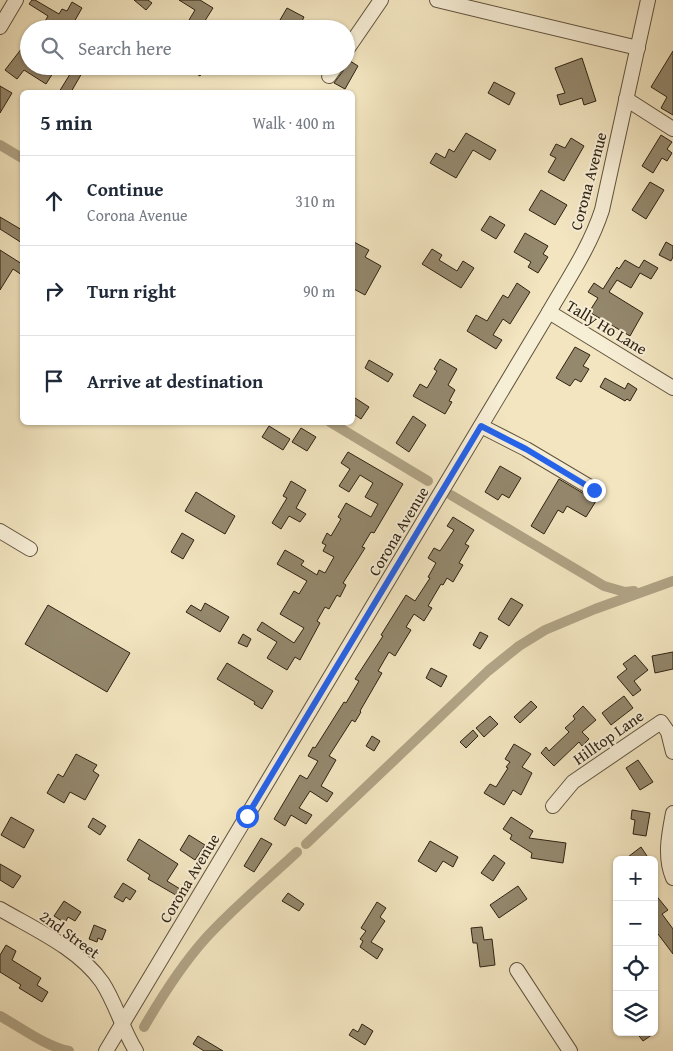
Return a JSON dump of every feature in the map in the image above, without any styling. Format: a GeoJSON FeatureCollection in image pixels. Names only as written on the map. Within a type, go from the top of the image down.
{"type":"FeatureCollection","features":[{"type":"Feature","properties":{"kind":"street"},"geometry":{"type":"LineString","coordinates":[[0,27],[16,0]]}},
{"type":"Feature","properties":{"kind":"street"},"geometry":{"type":"LineString","coordinates":[[355,38],[381,0]]}},
{"type":"Feature","properties":{"kind":"street"},"geometry":{"type":"LineString","coordinates":[[437,0],[638,48]]}},
{"type":"Feature","properties":{"kind":"street","name":"Corona Avenue"},"geometry":{"type":"LineString","coordinates":[[106,1051],[588,246],[596,227],[648,0]]}},
{"type":"Feature","properties":{"kind":"street"},"geometry":{"type":"LineString","coordinates":[[626,99],[673,129]]}},
{"type":"Feature","properties":{"kind":"street","name":"Tally Ho Lane"},"geometry":{"type":"LineString","coordinates":[[549,312],[673,388]]}},
{"type":"Feature","properties":{"kind":"street"},"geometry":{"type":"LineString","coordinates":[[481,426],[526,449],[594,490]]}},
{"type":"Feature","properties":{"kind":"street"},"geometry":{"type":"LineString","coordinates":[[0,531],[30,548]]}},
{"type":"Feature","properties":{"kind":"street","name":"Hilltop Lane"},"geometry":{"type":"LineString","coordinates":[[553,806],[574,782],[661,722],[668,732],[673,752]]}},
{"type":"Feature","properties":{"kind":"street"},"geometry":{"type":"LineString","coordinates":[[673,813],[668,857],[673,878]]}},
{"type":"Feature","properties":{"kind":"street","name":"2nd Street"},"geometry":{"type":"LineString","coordinates":[[0,909],[57,942],[89,967],[102,982],[136,1051]]}},
{"type":"Feature","properties":{"kind":"street"},"geometry":{"type":"LineString","coordinates":[[517,970],[570,1051]]}},
{"type":"Feature","properties":{"kind":"building"},"geometry":{"type":"Polygon","coordinates":[[[32,0],[35,0],[59,14],[62,9],[67,11],[72,2],[82,8],[75,20],[46,20],[48,16],[29,4],[32,0]]]}},
{"type":"Feature","properties":{"kind":"building"},"geometry":{"type":"Polygon","coordinates":[[[134,0],[148,0],[152,3],[146,10],[134,0]]]}},
{"type":"Feature","properties":{"kind":"building"},"geometry":{"type":"Polygon","coordinates":[[[179,0],[200,0],[213,8],[205,20],[189,20],[195,10],[179,0]]]}},
{"type":"Feature","properties":{"kind":"building"},"geometry":{"type":"Polygon","coordinates":[[[287,8],[304,17],[302,20],[280,20],[287,8]]]}},
{"type":"Feature","properties":{"kind":"building"},"geometry":{"type":"Polygon","coordinates":[[[20,51],[20,75],[17,79],[5,70],[20,51]]]}},
{"type":"Feature","properties":{"kind":"building"},"geometry":{"type":"Polygon","coordinates":[[[673,51],[673,115],[661,108],[667,97],[651,87],[673,51]]]}},
{"type":"Feature","properties":{"kind":"building"},"geometry":{"type":"Polygon","coordinates":[[[582,58],[596,101],[584,105],[582,98],[560,105],[557,95],[565,93],[555,68],[582,58]]]}},
{"type":"Feature","properties":{"kind":"building"},"geometry":{"type":"Polygon","coordinates":[[[32,75],[52,75],[46,84],[32,75]]]}},
{"type":"Feature","properties":{"kind":"building"},"geometry":{"type":"Polygon","coordinates":[[[69,75],[81,75],[72,90],[60,90],[69,75]]]}},
{"type":"Feature","properties":{"kind":"building"},"geometry":{"type":"Polygon","coordinates":[[[340,75],[353,75],[345,89],[334,83],[340,75]]]}},
{"type":"Feature","properties":{"kind":"building"},"geometry":{"type":"Polygon","coordinates":[[[494,82],[515,93],[509,105],[488,93],[494,82]]]}},
{"type":"Feature","properties":{"kind":"building"},"geometry":{"type":"Polygon","coordinates":[[[0,86],[12,93],[0,113],[0,86]]]}},
{"type":"Feature","properties":{"kind":"building"},"geometry":{"type":"Polygon","coordinates":[[[466,133],[496,150],[490,160],[473,150],[456,178],[430,163],[436,153],[445,158],[449,149],[454,152],[466,133]]]}},
{"type":"Feature","properties":{"kind":"building"},"geometry":{"type":"Polygon","coordinates":[[[661,135],[672,142],[667,149],[672,153],[667,161],[662,158],[653,173],[642,166],[661,135]]]}},
{"type":"Feature","properties":{"kind":"building"},"geometry":{"type":"Polygon","coordinates":[[[571,138],[584,146],[564,181],[548,172],[556,158],[550,155],[556,144],[565,148],[571,138]]]}},
{"type":"Feature","properties":{"kind":"building"},"geometry":{"type":"Polygon","coordinates":[[[650,182],[664,190],[646,219],[632,210],[650,182]]]}},
{"type":"Feature","properties":{"kind":"building"},"geometry":{"type":"Polygon","coordinates":[[[541,190],[567,205],[555,225],[529,210],[541,190]]]}},
{"type":"Feature","properties":{"kind":"building"},"geometry":{"type":"Polygon","coordinates":[[[490,216],[505,225],[496,239],[481,230],[490,216]]]}},
{"type":"Feature","properties":{"kind":"building"},"geometry":{"type":"Polygon","coordinates":[[[0,217],[20,229],[20,242],[0,229],[0,217]]]}},
{"type":"Feature","properties":{"kind":"building"},"geometry":{"type":"Polygon","coordinates":[[[525,233],[548,246],[543,254],[548,257],[538,273],[528,267],[531,262],[514,252],[525,233]]]}},
{"type":"Feature","properties":{"kind":"building"},"geometry":{"type":"Polygon","coordinates":[[[666,242],[673,246],[671,261],[659,255],[666,242]]]}},
{"type":"Feature","properties":{"kind":"building"},"geometry":{"type":"Polygon","coordinates":[[[355,243],[369,250],[365,257],[381,266],[365,295],[355,290],[355,243]]]}},
{"type":"Feature","properties":{"kind":"building"},"geometry":{"type":"Polygon","coordinates":[[[432,249],[442,255],[439,260],[457,271],[463,261],[474,268],[461,288],[422,264],[432,249]]]}},
{"type":"Feature","properties":{"kind":"building"},"geometry":{"type":"Polygon","coordinates":[[[0,250],[20,263],[20,274],[13,269],[0,290],[0,250]]]}},
{"type":"Feature","properties":{"kind":"building"},"geometry":{"type":"Polygon","coordinates":[[[625,260],[639,268],[644,260],[658,268],[651,279],[640,273],[631,288],[617,280],[609,292],[643,313],[630,336],[589,312],[598,298],[588,292],[594,283],[603,289],[617,267],[619,269],[625,260]]]}},
{"type":"Feature","properties":{"kind":"building"},"geometry":{"type":"Polygon","coordinates":[[[517,283],[530,292],[510,324],[503,319],[493,335],[502,340],[496,349],[467,331],[476,315],[487,321],[503,295],[508,298],[517,283]]]}},
{"type":"Feature","properties":{"kind":"building"},"geometry":{"type":"Polygon","coordinates":[[[575,347],[590,355],[583,366],[589,369],[581,382],[575,379],[570,386],[556,378],[575,347]]]}},
{"type":"Feature","properties":{"kind":"building"},"geometry":{"type":"Polygon","coordinates":[[[440,359],[457,369],[448,385],[455,390],[449,401],[452,402],[445,414],[413,396],[420,384],[427,388],[437,371],[434,369],[440,359]]]}},
{"type":"Feature","properties":{"kind":"building"},"geometry":{"type":"Polygon","coordinates":[[[369,360],[393,374],[388,382],[365,368],[369,360]]]}},
{"type":"Feature","properties":{"kind":"building"},"geometry":{"type":"Polygon","coordinates":[[[605,378],[625,389],[628,383],[637,389],[630,401],[627,399],[625,401],[600,387],[605,378]]]}},
{"type":"Feature","properties":{"kind":"building"},"geometry":{"type":"Polygon","coordinates":[[[355,398],[369,407],[361,419],[355,415],[355,398]]]}},
{"type":"Feature","properties":{"kind":"building"},"geometry":{"type":"Polygon","coordinates":[[[413,416],[426,425],[409,452],[396,443],[413,416]]]}},
{"type":"Feature","properties":{"kind":"building"},"geometry":{"type":"Polygon","coordinates":[[[269,426],[290,439],[283,450],[262,437],[269,426]]]}},
{"type":"Feature","properties":{"kind":"building"},"geometry":{"type":"Polygon","coordinates":[[[301,428],[316,437],[307,451],[292,442],[301,428]]]}},
{"type":"Feature","properties":{"kind":"building"},"geometry":{"type":"Polygon","coordinates":[[[348,452],[403,484],[374,533],[371,532],[362,547],[365,548],[343,583],[346,585],[340,597],[337,595],[329,609],[325,607],[317,621],[320,623],[300,660],[295,657],[287,670],[267,658],[277,642],[257,630],[262,622],[294,643],[304,628],[280,614],[294,591],[299,594],[307,581],[277,564],[285,550],[304,561],[301,565],[317,575],[319,570],[325,573],[334,557],[323,551],[326,545],[322,543],[327,533],[331,536],[341,519],[338,517],[346,503],[371,517],[378,504],[365,497],[373,483],[360,475],[349,492],[339,486],[350,469],[341,463],[348,452]]]}},
{"type":"Feature","properties":{"kind":"building"},"geometry":{"type":"Polygon","coordinates":[[[500,466],[521,478],[509,498],[502,494],[498,500],[485,492],[500,466]]]}},
{"type":"Feature","properties":{"kind":"building"},"geometry":{"type":"Polygon","coordinates":[[[559,479],[596,501],[586,517],[567,506],[563,513],[558,510],[544,534],[531,526],[559,479]]]}},
{"type":"Feature","properties":{"kind":"building"},"geometry":{"type":"Polygon","coordinates":[[[291,481],[306,490],[296,508],[306,514],[300,522],[289,516],[281,529],[272,523],[287,498],[283,496],[291,481]]]}},
{"type":"Feature","properties":{"kind":"building"},"geometry":{"type":"Polygon","coordinates":[[[196,492],[235,516],[225,534],[185,511],[196,492]]]}},
{"type":"Feature","properties":{"kind":"building"},"geometry":{"type":"Polygon","coordinates":[[[453,517],[474,530],[465,544],[469,546],[459,563],[463,565],[453,582],[447,578],[443,585],[441,584],[428,606],[432,608],[424,621],[414,614],[406,627],[411,630],[395,656],[389,652],[378,671],[382,673],[361,712],[355,722],[352,720],[329,756],[336,760],[321,786],[333,793],[327,802],[310,791],[299,808],[312,815],[306,824],[291,815],[285,826],[274,819],[300,775],[307,779],[318,761],[308,756],[344,702],[346,703],[359,681],[355,679],[383,636],[381,635],[406,595],[415,601],[430,578],[428,577],[436,563],[428,558],[434,548],[440,551],[454,530],[447,526],[453,517]]]}},
{"type":"Feature","properties":{"kind":"building"},"geometry":{"type":"Polygon","coordinates":[[[182,533],[194,540],[183,559],[171,552],[182,533]]]}},
{"type":"Feature","properties":{"kind":"building"},"geometry":{"type":"Polygon","coordinates":[[[511,598],[523,605],[509,626],[498,619],[511,598]]]}},
{"type":"Feature","properties":{"kind":"building"},"geometry":{"type":"Polygon","coordinates":[[[205,603],[229,617],[220,632],[186,612],[191,605],[201,611],[205,603]]]}},
{"type":"Feature","properties":{"kind":"building"},"geometry":{"type":"Polygon","coordinates":[[[48,605],[130,653],[107,692],[25,644],[48,605]]]}},
{"type":"Feature","properties":{"kind":"building"},"geometry":{"type":"Polygon","coordinates":[[[480,632],[488,636],[480,649],[473,645],[480,632]]]}},
{"type":"Feature","properties":{"kind":"building"},"geometry":{"type":"Polygon","coordinates":[[[243,634],[251,639],[247,647],[238,643],[243,634]]]}},
{"type":"Feature","properties":{"kind":"building"},"geometry":{"type":"Polygon","coordinates":[[[673,652],[673,669],[655,673],[652,656],[673,652]]]}},
{"type":"Feature","properties":{"kind":"building"},"geometry":{"type":"Polygon","coordinates":[[[635,655],[648,670],[634,681],[641,690],[633,696],[617,677],[627,669],[623,664],[635,655]]]}},
{"type":"Feature","properties":{"kind":"building"},"geometry":{"type":"Polygon","coordinates":[[[227,663],[273,691],[262,709],[254,704],[255,702],[217,679],[227,663]]]}},
{"type":"Feature","properties":{"kind":"building"},"geometry":{"type":"Polygon","coordinates":[[[431,668],[447,676],[441,687],[426,678],[431,668]]]}},
{"type":"Feature","properties":{"kind":"building"},"geometry":{"type":"Polygon","coordinates":[[[624,696],[633,708],[611,725],[602,713],[624,696]]]}},
{"type":"Feature","properties":{"kind":"building"},"geometry":{"type":"Polygon","coordinates":[[[531,701],[537,707],[520,723],[514,717],[531,701]]]}},
{"type":"Feature","properties":{"kind":"building"},"geometry":{"type":"Polygon","coordinates":[[[583,706],[596,720],[582,732],[589,739],[582,746],[579,742],[554,766],[541,753],[546,747],[549,751],[569,732],[565,728],[575,719],[573,716],[583,706]]]}},
{"type":"Feature","properties":{"kind":"building"},"geometry":{"type":"Polygon","coordinates":[[[490,716],[498,724],[484,737],[476,728],[490,716]]]}},
{"type":"Feature","properties":{"kind":"building"},"geometry":{"type":"Polygon","coordinates":[[[473,730],[478,736],[466,748],[460,742],[473,730]]]}},
{"type":"Feature","properties":{"kind":"building"},"geometry":{"type":"Polygon","coordinates":[[[372,736],[380,741],[374,751],[366,746],[372,736]]]}},
{"type":"Feature","properties":{"kind":"building"},"geometry":{"type":"Polygon","coordinates":[[[514,744],[531,754],[522,767],[532,773],[521,795],[513,790],[504,805],[484,793],[490,784],[496,787],[508,768],[506,767],[510,762],[505,759],[514,744]]]}},
{"type":"Feature","properties":{"kind":"building"},"geometry":{"type":"Polygon","coordinates":[[[76,754],[97,765],[93,771],[99,775],[85,800],[70,792],[64,803],[47,793],[58,774],[63,777],[76,754]]]}},
{"type":"Feature","properties":{"kind":"building"},"geometry":{"type":"Polygon","coordinates":[[[638,760],[653,782],[640,790],[626,768],[638,760]]]}},
{"type":"Feature","properties":{"kind":"building"},"geometry":{"type":"Polygon","coordinates":[[[632,810],[650,813],[646,836],[633,834],[635,820],[631,819],[632,810]]]}},
{"type":"Feature","properties":{"kind":"building"},"geometry":{"type":"Polygon","coordinates":[[[11,817],[34,830],[24,848],[1,835],[11,817]]]}},
{"type":"Feature","properties":{"kind":"building"},"geometry":{"type":"Polygon","coordinates":[[[511,817],[533,831],[529,838],[566,843],[563,863],[531,858],[532,853],[510,839],[512,835],[503,829],[511,817]]]}},
{"type":"Feature","properties":{"kind":"building"},"geometry":{"type":"Polygon","coordinates":[[[93,818],[106,826],[100,835],[88,827],[93,818]]]}},
{"type":"Feature","properties":{"kind":"building"},"geometry":{"type":"Polygon","coordinates":[[[189,835],[205,845],[195,860],[180,850],[189,835]]]}},
{"type":"Feature","properties":{"kind":"building"},"geometry":{"type":"Polygon","coordinates":[[[261,838],[272,844],[254,872],[244,866],[261,838]]]}},
{"type":"Feature","properties":{"kind":"building"},"geometry":{"type":"Polygon","coordinates":[[[139,839],[178,864],[167,881],[185,892],[181,898],[148,879],[150,875],[127,860],[139,839]]]}},
{"type":"Feature","properties":{"kind":"building"},"geometry":{"type":"Polygon","coordinates":[[[430,841],[458,857],[453,867],[443,861],[436,872],[418,861],[430,841]]]}},
{"type":"Feature","properties":{"kind":"building"},"geometry":{"type":"Polygon","coordinates":[[[641,847],[647,856],[629,856],[641,847]]]}},
{"type":"Feature","properties":{"kind":"building"},"geometry":{"type":"Polygon","coordinates":[[[494,855],[505,863],[493,881],[481,873],[494,855]]]}},
{"type":"Feature","properties":{"kind":"building"},"geometry":{"type":"Polygon","coordinates":[[[0,864],[21,876],[13,888],[0,880],[0,864]]]}},
{"type":"Feature","properties":{"kind":"building"},"geometry":{"type":"Polygon","coordinates":[[[123,883],[136,891],[130,900],[126,897],[123,902],[114,897],[123,883]]]}},
{"type":"Feature","properties":{"kind":"building"},"geometry":{"type":"Polygon","coordinates":[[[518,886],[527,899],[499,918],[490,905],[518,886]]]}},
{"type":"Feature","properties":{"kind":"building"},"geometry":{"type":"Polygon","coordinates":[[[288,893],[304,904],[299,911],[282,901],[288,893]]]}},
{"type":"Feature","properties":{"kind":"building"},"geometry":{"type":"Polygon","coordinates":[[[658,898],[668,910],[662,914],[673,929],[673,954],[658,934],[658,898]]]}},
{"type":"Feature","properties":{"kind":"building"},"geometry":{"type":"Polygon","coordinates":[[[64,901],[81,912],[75,921],[68,917],[65,923],[54,916],[64,901]]]}},
{"type":"Feature","properties":{"kind":"building"},"geometry":{"type":"Polygon","coordinates":[[[377,902],[386,908],[380,917],[385,921],[371,942],[383,949],[377,959],[360,947],[363,941],[360,939],[366,931],[361,928],[377,902]]]}},
{"type":"Feature","properties":{"kind":"building"},"geometry":{"type":"Polygon","coordinates":[[[94,925],[106,930],[102,940],[98,938],[97,942],[89,939],[94,925]]]}},
{"type":"Feature","properties":{"kind":"building"},"geometry":{"type":"Polygon","coordinates":[[[482,927],[484,940],[492,939],[495,965],[480,967],[477,943],[473,943],[471,928],[482,927]]]}},
{"type":"Feature","properties":{"kind":"building"},"geometry":{"type":"Polygon","coordinates":[[[6,945],[16,951],[12,960],[41,978],[37,985],[48,992],[42,1002],[19,988],[21,985],[0,972],[0,955],[6,945]]]}},
{"type":"Feature","properties":{"kind":"building"},"geometry":{"type":"Polygon","coordinates":[[[362,1024],[373,1031],[365,1045],[349,1035],[353,1029],[358,1032],[362,1024]]]}},
{"type":"Feature","properties":{"kind":"building"},"geometry":{"type":"Polygon","coordinates":[[[198,1036],[223,1051],[204,1051],[193,1044],[198,1036]]]}},
{"type":"Feature","properties":{"kind":"building"},"geometry":{"type":"Polygon","coordinates":[[[639,1036],[650,1036],[643,1041],[639,1036]]]}},
{"type":"Feature","properties":{"kind":"waterway"},"geometry":{"type":"LineString","coordinates":[[0,145],[20,157]]}},
{"type":"Feature","properties":{"kind":"waterway"},"geometry":{"type":"LineString","coordinates":[[335,425],[428,481]]}},
{"type":"Feature","properties":{"kind":"waterway"},"geometry":{"type":"LineString","coordinates":[[451,495],[604,586],[625,592],[634,591]]}},
{"type":"Feature","properties":{"kind":"waterway"},"geometry":{"type":"LineString","coordinates":[[306,844],[488,671],[519,646],[545,630],[595,609],[673,581]]}},
{"type":"Feature","properties":{"kind":"waterway"},"geometry":{"type":"LineString","coordinates":[[144,1027],[172,981],[205,939],[238,905],[297,852]]}},
{"type":"Feature","properties":{"kind":"waterway"},"geometry":{"type":"LineString","coordinates":[[0,1016],[42,1041],[69,1051]]}},
{"type":"Feature","properties":{"kind":"route"},"geometry":{"type":"LineString","coordinates":[[247,816],[481,426],[526,449],[594,490]]}}]}
